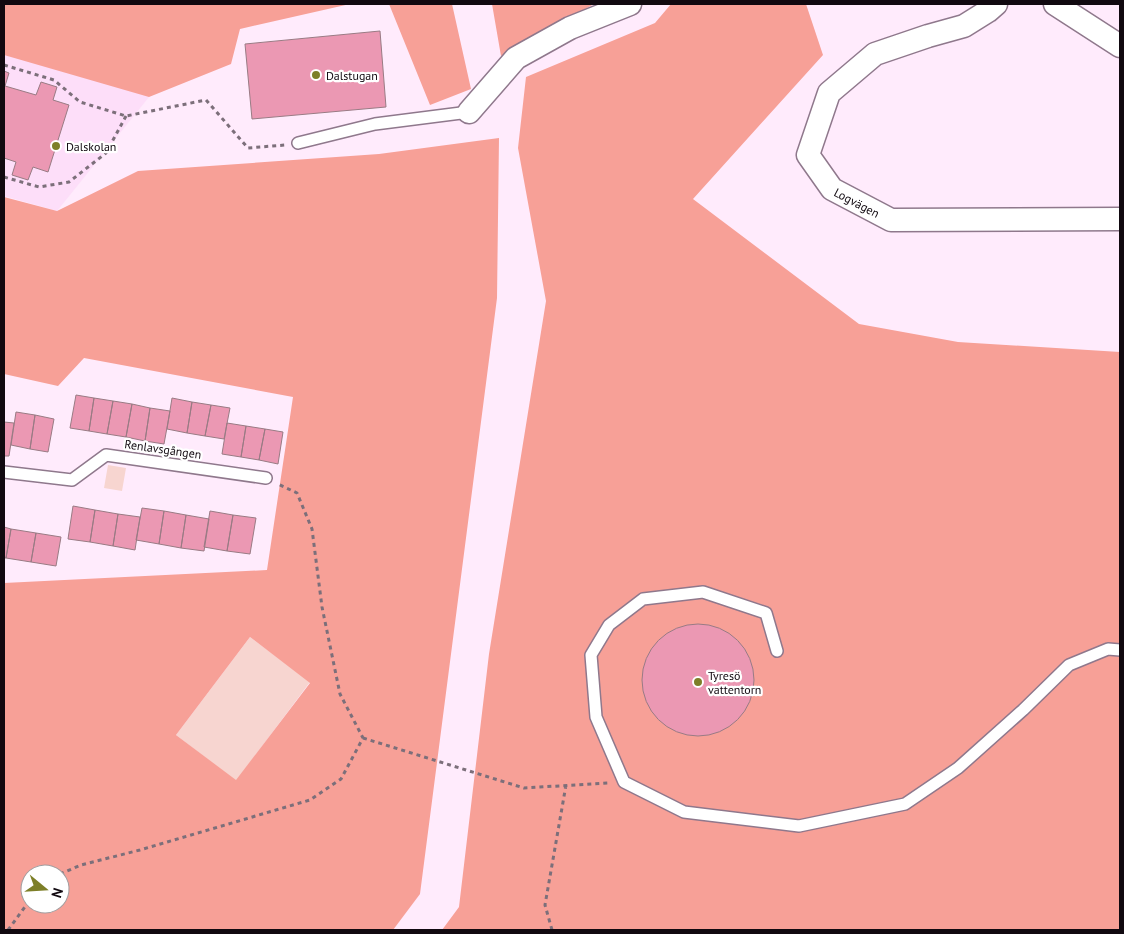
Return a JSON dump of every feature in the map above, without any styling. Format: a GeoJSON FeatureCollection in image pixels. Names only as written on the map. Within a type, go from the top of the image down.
{"type":"FeatureCollection","features":[{"type":"Feature","properties":{"kind":"street"},"geometry":{"type":"LineString","coordinates":[[469,112],[516,58],[570,28],[630,4]]}},
{"type":"Feature","properties":{"kind":"street","name":"Logvägen"},"geometry":{"type":"LineString","coordinates":[[996,4],[964,26],[876,54],[830,94],[808,155],[832,190],[891,220],[1120,219]]}},
{"type":"Feature","properties":{"kind":"street"},"geometry":{"type":"LineString","coordinates":[[1055,4],[1120,46]]}},
{"type":"Feature","properties":{"kind":"lane"},"geometry":{"type":"LineString","coordinates":[[298,143],[375,124],[469,112]]}},
{"type":"Feature","properties":{"kind":"lane","name":"Renlavsgången"},"geometry":{"type":"LineString","coordinates":[[4,472],[72,480],[106,455],[266,478]]}},
{"type":"Feature","properties":{"kind":"lane"},"geometry":{"type":"LineString","coordinates":[[778,651],[766,613],[703,592],[643,599],[609,625],[591,656],[596,717],[624,782],[684,812],[799,826],[905,804],[958,768],[1024,710],[1069,665],[1108,649],[1120,650]]}},
{"type":"Feature","properties":{"kind":"path"},"geometry":{"type":"LineString","coordinates":[[4,65],[54,80],[80,102],[126,116],[206,100],[248,148],[298,143]]}},
{"type":"Feature","properties":{"kind":"path"},"geometry":{"type":"LineString","coordinates":[[4,177],[39,187],[69,182],[106,153],[126,116]]}},
{"type":"Feature","properties":{"kind":"path"},"geometry":{"type":"LineString","coordinates":[[266,478],[297,493],[312,529],[322,607],[340,694],[363,738],[524,788],[624,782]]}},
{"type":"Feature","properties":{"kind":"path"},"geometry":{"type":"LineString","coordinates":[[70,870],[310,800],[341,779],[363,738]]}},
{"type":"Feature","properties":{"kind":"path"},"geometry":{"type":"LineString","coordinates":[[552,930],[545,904],[566,785]]}},
{"type":"Feature","properties":{"kind":"path"},"geometry":{"type":"LineString","coordinates":[[8,930],[20,914]]}},
{"type":"Feature","properties":{"kind":"shaded area","name":"Dalskolan"},"geometry":{"type":"Polygon","coordinates":[[[4,4],[130,4],[149,97],[57,211],[4,196],[4,4]]]}},
{"type":"Feature","properties":{"kind":"shaded area"},"geometry":{"type":"Polygon","coordinates":[[[4,4],[350,4],[240,29],[231,64],[149,97],[4,55],[4,4]]]}},
{"type":"Feature","properties":{"kind":"shaded area"},"geometry":{"type":"Polygon","coordinates":[[[389,4],[452,4],[471,89],[430,105],[389,4]]]}},
{"type":"Feature","properties":{"kind":"shaded area"},"geometry":{"type":"Polygon","coordinates":[[[492,4],[594,4],[501,56],[492,4]]]}},
{"type":"Feature","properties":{"kind":"shaded area"},"geometry":{"type":"Polygon","coordinates":[[[671,4],[806,4],[823,55],[693,199],[859,324],[958,342],[1120,352],[1120,930],[442,930],[459,907],[489,654],[546,301],[518,148],[526,77],[655,23],[671,4]]]}},
{"type":"Feature","properties":{"kind":"shaded area"},"geometry":{"type":"Polygon","coordinates":[[[499,138],[497,298],[420,894],[393,930],[4,930],[4,583],[267,570],[293,397],[84,358],[58,386],[4,374],[4,197],[57,211],[138,171],[379,154],[499,138]],[[250,637],[176,735],[236,780],[310,683],[250,637]]]}},
{"type":"Feature","properties":{"kind":"shaded area"},"geometry":{"type":"Polygon","coordinates":[[[108,465],[126,468],[122,491],[104,488],[108,465]]]}},
{"type":"Feature","properties":{"kind":"shaded area"},"geometry":{"type":"Polygon","coordinates":[[[250,637],[310,682],[236,781],[176,735],[250,637]]]}},
{"type":"Feature","properties":{"kind":"building","name":"Dalstugan"},"geometry":{"type":"Polygon","coordinates":[[[380,31],[386,107],[252,119],[245,44],[380,31]]]}},
{"type":"Feature","properties":{"kind":"building","name":"Dalskolan"},"geometry":{"type":"Polygon","coordinates":[[[4,71],[9,73],[5,86],[36,95],[41,82],[57,87],[53,100],[69,105],[48,172],[33,167],[28,180],[12,175],[16,162],[4,158],[4,71]]]}},
{"type":"Feature","properties":{"kind":"building"},"geometry":{"type":"Polygon","coordinates":[[[76,395],[94,398],[89,431],[70,428],[76,395]]]}},
{"type":"Feature","properties":{"kind":"building"},"geometry":{"type":"Polygon","coordinates":[[[94,398],[113,401],[107,434],[89,431],[94,398]]]}},
{"type":"Feature","properties":{"kind":"building"},"geometry":{"type":"Polygon","coordinates":[[[172,398],[192,402],[187,433],[167,429],[172,398]]]}},
{"type":"Feature","properties":{"kind":"building"},"geometry":{"type":"Polygon","coordinates":[[[113,401],[132,404],[126,437],[107,434],[113,401]]]}},
{"type":"Feature","properties":{"kind":"building"},"geometry":{"type":"Polygon","coordinates":[[[192,402],[211,405],[205,436],[187,433],[192,402]]]}},
{"type":"Feature","properties":{"kind":"building"},"geometry":{"type":"Polygon","coordinates":[[[132,404],[150,408],[145,441],[126,437],[132,404]]]}},
{"type":"Feature","properties":{"kind":"building"},"geometry":{"type":"Polygon","coordinates":[[[211,405],[230,408],[224,439],[205,436],[211,405]]]}},
{"type":"Feature","properties":{"kind":"building"},"geometry":{"type":"Polygon","coordinates":[[[150,408],[170,411],[164,444],[145,441],[150,408]]]}},
{"type":"Feature","properties":{"kind":"building"},"geometry":{"type":"Polygon","coordinates":[[[16,412],[35,415],[30,449],[11,445],[16,412]]]}},
{"type":"Feature","properties":{"kind":"building"},"geometry":{"type":"Polygon","coordinates":[[[35,415],[54,419],[48,452],[30,449],[35,415]]]}},
{"type":"Feature","properties":{"kind":"building"},"geometry":{"type":"Polygon","coordinates":[[[4,422],[14,423],[9,456],[4,456],[4,422]]]}},
{"type":"Feature","properties":{"kind":"building"},"geometry":{"type":"Polygon","coordinates":[[[227,423],[246,426],[241,457],[222,454],[227,423]]]}},
{"type":"Feature","properties":{"kind":"building"},"geometry":{"type":"Polygon","coordinates":[[[246,426],[265,429],[259,460],[241,457],[246,426]]]}},
{"type":"Feature","properties":{"kind":"building"},"geometry":{"type":"Polygon","coordinates":[[[265,429],[283,432],[278,464],[259,460],[265,429]]]}},
{"type":"Feature","properties":{"kind":"building"},"geometry":{"type":"Polygon","coordinates":[[[73,506],[95,510],[90,542],[68,539],[73,506]]]}},
{"type":"Feature","properties":{"kind":"building"},"geometry":{"type":"Polygon","coordinates":[[[142,508],[164,511],[159,544],[136,540],[142,508]]]}},
{"type":"Feature","properties":{"kind":"building"},"geometry":{"type":"Polygon","coordinates":[[[95,510],[118,514],[113,546],[90,542],[95,510]]]}},
{"type":"Feature","properties":{"kind":"building"},"geometry":{"type":"Polygon","coordinates":[[[164,511],[186,515],[181,548],[159,544],[164,511]]]}},
{"type":"Feature","properties":{"kind":"building"},"geometry":{"type":"Polygon","coordinates":[[[210,511],[233,515],[227,551],[204,547],[210,511]]]}},
{"type":"Feature","properties":{"kind":"building"},"geometry":{"type":"Polygon","coordinates":[[[118,514],[140,517],[135,550],[113,546],[118,514]]]}},
{"type":"Feature","properties":{"kind":"building"},"geometry":{"type":"Polygon","coordinates":[[[186,515],[209,519],[204,551],[181,548],[186,515]]]}},
{"type":"Feature","properties":{"kind":"building"},"geometry":{"type":"Polygon","coordinates":[[[233,515],[256,518],[250,554],[227,551],[233,515]]]}},
{"type":"Feature","properties":{"kind":"building"},"geometry":{"type":"Polygon","coordinates":[[[4,527],[11,529],[6,558],[4,558],[4,527]]]}},
{"type":"Feature","properties":{"kind":"building"},"geometry":{"type":"Polygon","coordinates":[[[11,529],[36,533],[31,562],[6,558],[11,529]]]}},
{"type":"Feature","properties":{"kind":"building"},"geometry":{"type":"Polygon","coordinates":[[[36,533],[61,537],[56,566],[31,562],[36,533]]]}},
{"type":"Feature","properties":{"kind":"building","name":"Tyresö vattentorn"},"geometry":{"type":"Polygon","coordinates":[[[698,624],[719,629],[737,641],[749,659],[754,680],[749,701],[737,719],[719,731],[698,736],[677,731],[659,719],[647,701],[642,680],[647,659],[659,641],[677,629],[698,624]]]}},
{"type":"Feature","properties":{"kind":"place","name":"Dalstugan"},"geometry":{"type":"Point","coordinates":[316,75]}},
{"type":"Feature","properties":{"kind":"place","name":"Dalskolan"},"geometry":{"type":"Point","coordinates":[56,146]}},
{"type":"Feature","properties":{"kind":"place","name":"Tyresö vattentorn"},"geometry":{"type":"Point","coordinates":[698,682]}}]}
